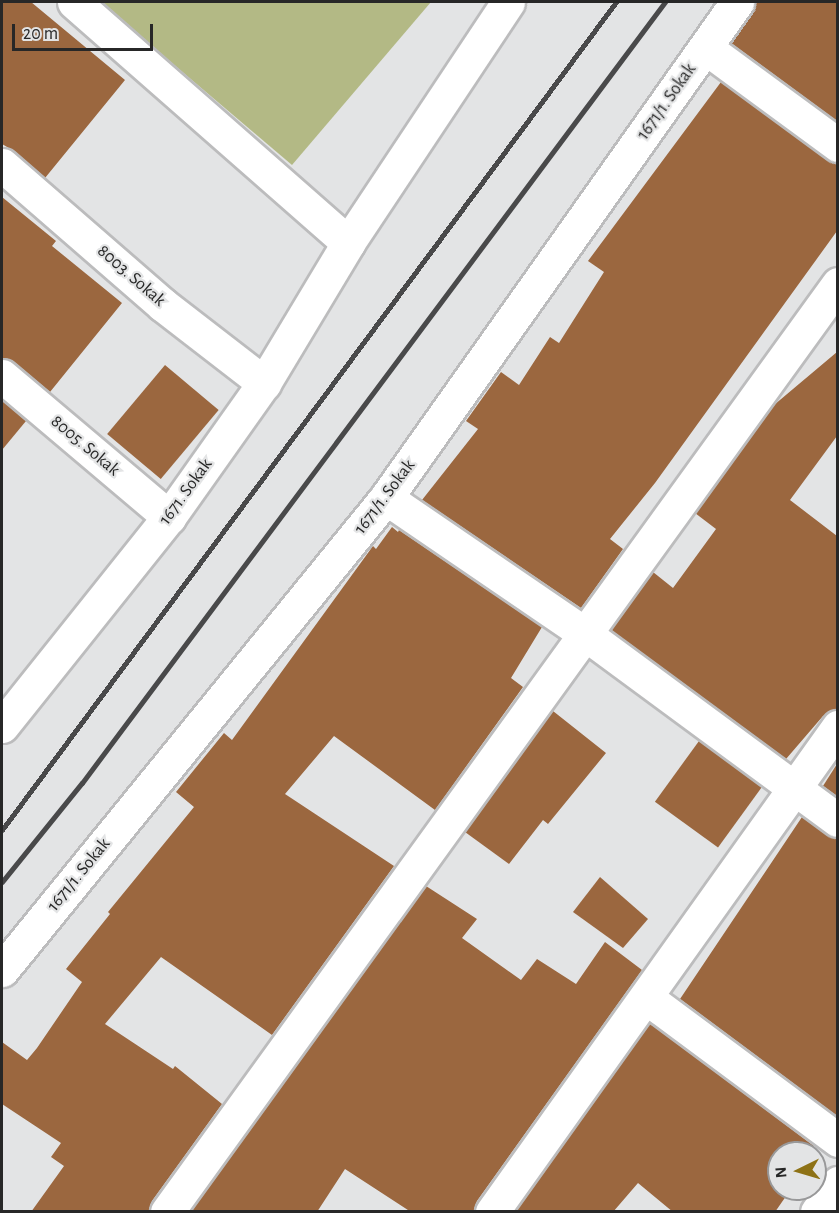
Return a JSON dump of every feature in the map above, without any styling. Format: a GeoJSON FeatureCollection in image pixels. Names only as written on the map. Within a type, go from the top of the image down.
{"type":"FeatureCollection","features":[{"type":"Feature","properties":{"kind":"street"},"geometry":{"type":"LineString","coordinates":[[74,2],[348,243]]}},
{"type":"Feature","properties":{"kind":"street","name":"1671. Sokak"},"geometry":{"type":"LineString","coordinates":[[2,726],[169,517],[264,383],[348,243],[508,2]]}},
{"type":"Feature","properties":{"kind":"street","name":"1671/1. Sokak"},"geometry":{"type":"LineString","coordinates":[[2,970],[386,498],[737,2]]}},
{"type":"Feature","properties":{"kind":"street"},"geometry":{"type":"LineString","coordinates":[[706,48],[837,145]]}},
{"type":"Feature","properties":{"kind":"street","name":"8003. Sokak"},"geometry":{"type":"LineString","coordinates":[[2,165],[163,304],[264,383]]}},
{"type":"Feature","properties":{"kind":"street"},"geometry":{"type":"LineString","coordinates":[[167,1212],[837,284]]}},
{"type":"Feature","properties":{"kind":"street","name":"8005. Sokak"},"geometry":{"type":"LineString","coordinates":[[2,376],[169,517]]}},
{"type":"Feature","properties":{"kind":"street"},"geometry":{"type":"LineString","coordinates":[[386,498],[584,633],[837,820]]}},
{"type":"Feature","properties":{"kind":"street"},"geometry":{"type":"LineString","coordinates":[[492,1212],[647,998],[837,727]]}},
{"type":"Feature","properties":{"kind":"street"},"geometry":{"type":"LineString","coordinates":[[647,998],[837,1140]]}},
{"type":"Feature","properties":{"kind":"street"},"geometry":{"type":"LineString","coordinates":[[817,1212],[837,1183]]}},
{"type":"Feature","properties":{"kind":"green space"},"geometry":{"type":"Polygon","coordinates":[[[100,2],[431,2],[292,165],[100,2]]]}},
{"type":"Feature","properties":{"kind":"building"},"geometry":{"type":"Polygon","coordinates":[[[2,2],[31,2],[125,80],[45,178],[14,151],[2,144],[2,2]]]}},
{"type":"Feature","properties":{"kind":"building"},"geometry":{"type":"Polygon","coordinates":[[[755,2],[837,2],[837,121],[731,43],[752,13],[755,2]]]}},
{"type":"Feature","properties":{"kind":"building"},"geometry":{"type":"Polygon","coordinates":[[[721,82],[827,160],[837,163],[837,231],[655,483],[610,539],[623,549],[581,608],[422,500],[478,429],[466,421],[501,372],[519,385],[550,337],[559,343],[604,272],[588,261],[721,82]]]}},
{"type":"Feature","properties":{"kind":"building"},"geometry":{"type":"Polygon","coordinates":[[[2,197],[56,241],[52,246],[122,303],[50,392],[14,362],[2,358],[2,197]]]}},
{"type":"Feature","properties":{"kind":"building"},"geometry":{"type":"Polygon","coordinates":[[[837,352],[837,436],[790,500],[837,536],[837,709],[823,716],[786,759],[611,630],[653,572],[673,588],[716,529],[695,513],[774,405],[837,352]]]}},
{"type":"Feature","properties":{"kind":"building"},"geometry":{"type":"Polygon","coordinates":[[[165,365],[219,410],[161,479],[107,434],[165,365]]]}},
{"type":"Feature","properties":{"kind":"building"},"geometry":{"type":"Polygon","coordinates":[[[2,400],[26,421],[2,450],[2,400]]]}},
{"type":"Feature","properties":{"kind":"building"},"geometry":{"type":"Polygon","coordinates":[[[392,527],[542,627],[511,678],[523,687],[435,810],[334,736],[285,794],[394,866],[272,1035],[161,957],[105,1024],[173,1069],[175,1066],[222,1104],[152,1201],[148,1212],[31,1212],[64,1166],[51,1157],[61,1143],[2,1104],[2,1042],[27,1060],[37,1048],[82,982],[66,969],[110,914],[108,912],[194,807],[176,792],[224,733],[232,740],[373,546],[376,549],[392,527]]]}},
{"type":"Feature","properties":{"kind":"building"},"geometry":{"type":"Polygon","coordinates":[[[553,711],[606,753],[548,824],[543,820],[509,864],[465,832],[553,711]]]}},
{"type":"Feature","properties":{"kind":"building"},"geometry":{"type":"Polygon","coordinates":[[[699,741],[762,787],[718,848],[655,802],[699,741]]]}},
{"type":"Feature","properties":{"kind":"building"},"geometry":{"type":"Polygon","coordinates":[[[837,764],[837,796],[823,786],[837,764]]]}},
{"type":"Feature","properties":{"kind":"building"},"geometry":{"type":"Polygon","coordinates":[[[802,817],[827,835],[837,838],[837,1116],[680,999],[802,817]]]}},
{"type":"Feature","properties":{"kind":"building"},"geometry":{"type":"Polygon","coordinates":[[[600,877],[648,919],[623,948],[573,912],[600,877]]]}},
{"type":"Feature","properties":{"kind":"building"},"geometry":{"type":"Polygon","coordinates":[[[426,886],[477,919],[462,938],[521,980],[537,959],[576,984],[605,942],[642,970],[477,1201],[473,1212],[411,1212],[345,1169],[317,1212],[190,1212],[426,886]]]}},
{"type":"Feature","properties":{"kind":"building"},"geometry":{"type":"Polygon","coordinates":[[[650,1023],[807,1141],[767,1141],[767,1201],[783,1201],[775,1212],[673,1212],[638,1183],[613,1212],[515,1212],[650,1023]]]}},
{"type":"Feature","properties":{"kind":"railway"},"geometry":{"type":"LineString","coordinates":[[2,830],[616,2]]}},
{"type":"Feature","properties":{"kind":"railway"},"geometry":{"type":"LineString","coordinates":[[2,882],[82,783],[665,2]]}}]}
